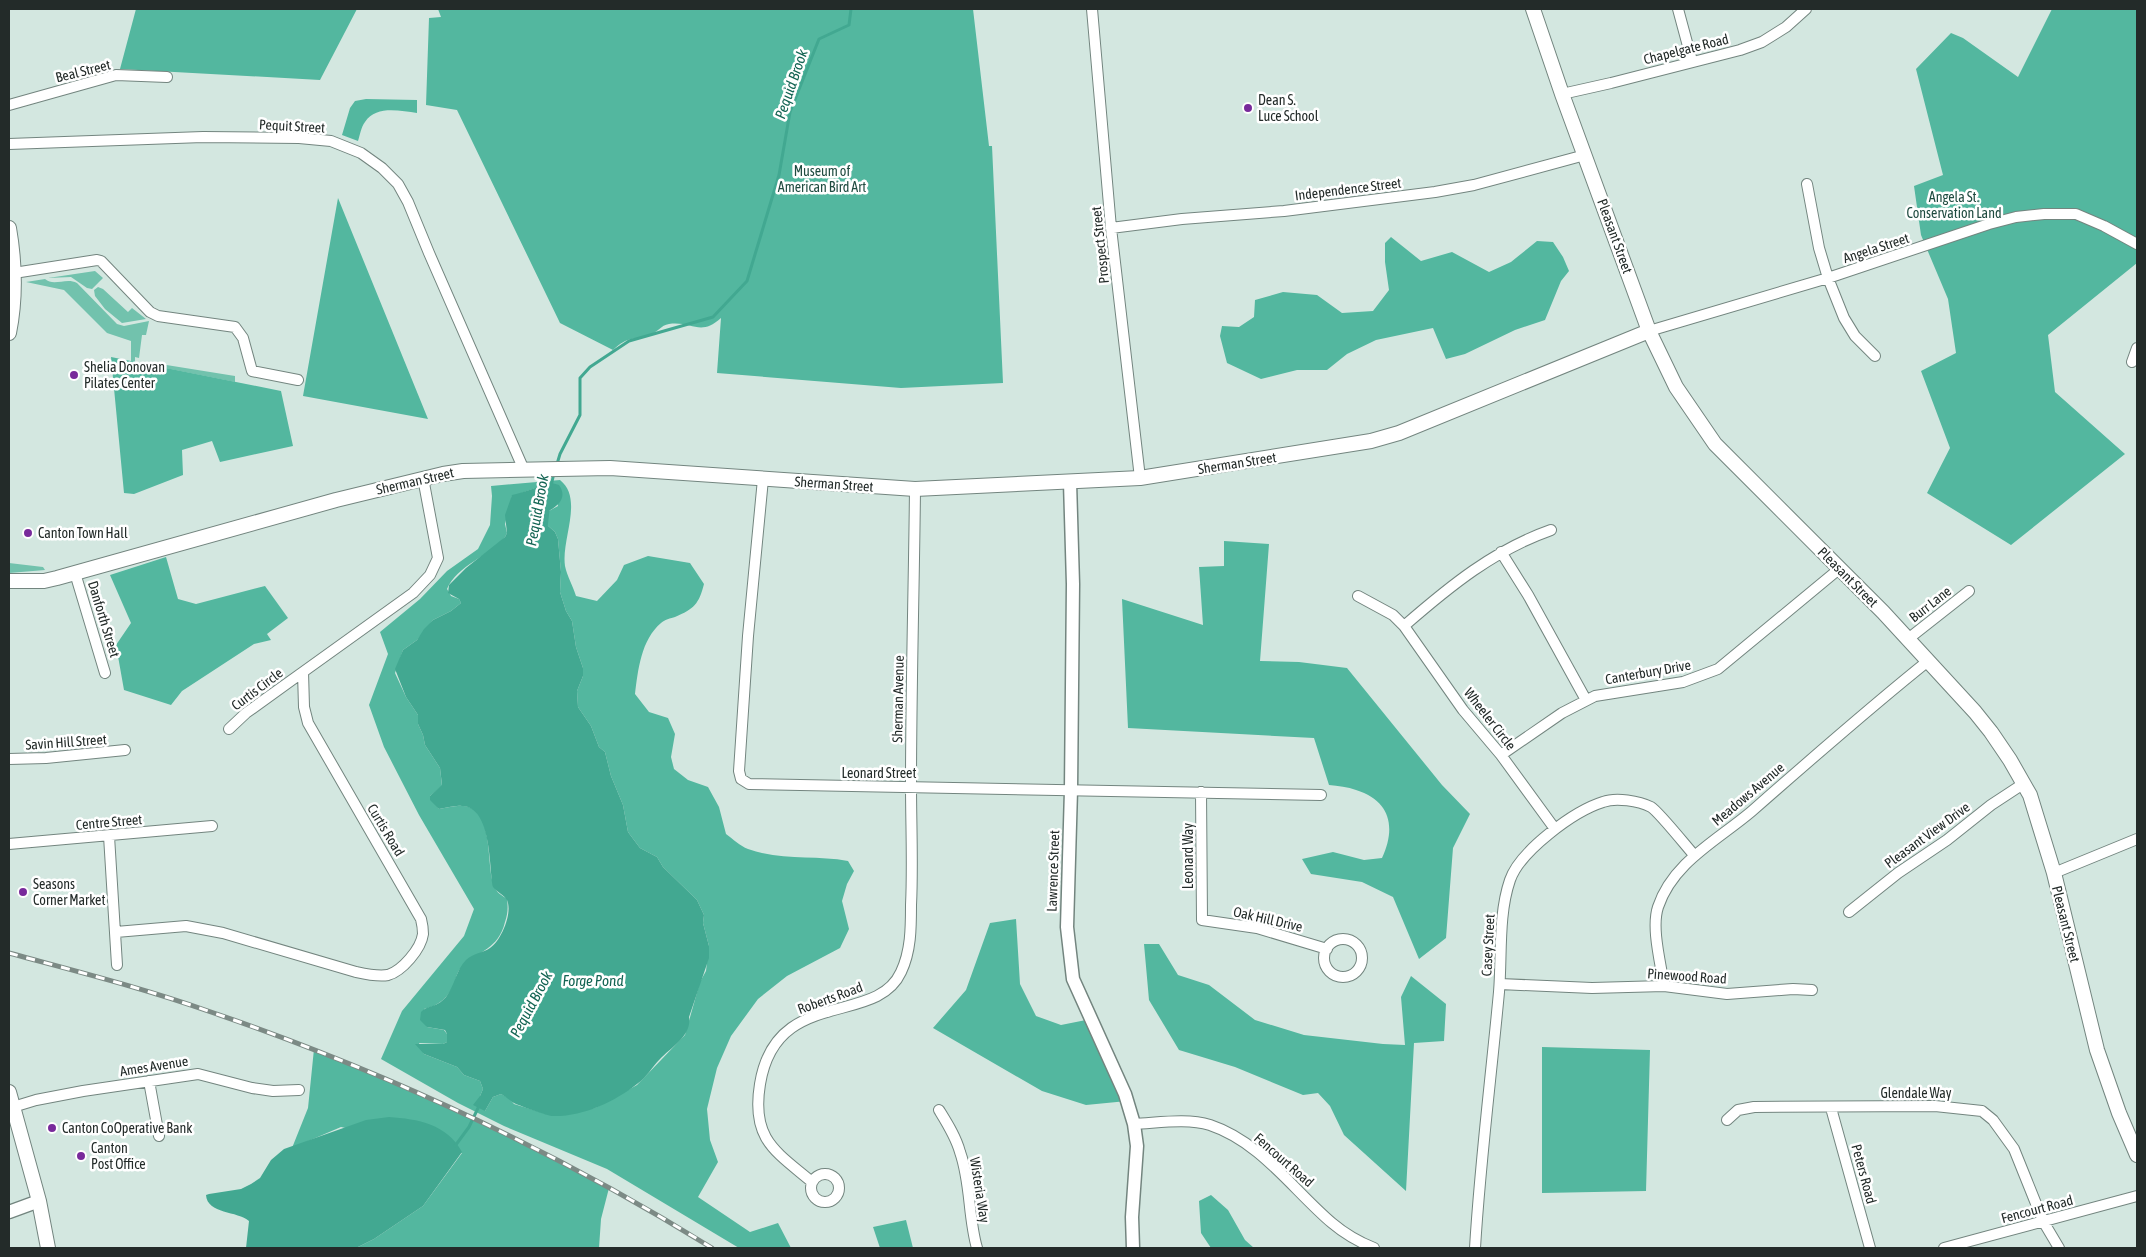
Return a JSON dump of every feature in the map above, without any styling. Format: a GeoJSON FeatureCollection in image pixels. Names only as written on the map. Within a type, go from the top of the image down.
{"type":"FeatureCollection","features":[{"type":"Feature","properties":{"kind":"main road","name":"Pleasant Street"},"geometry":{"type":"LineString","coordinates":[[1533,9],[1562,94],[1649,331],[1676,388],[1715,444],[1908,639],[1991,732],[2023,784],[2033,803],[2054,873],[2097,1050],[2119,1113],[2137,1155]]}},
{"type":"Feature","properties":{"kind":"main road"},"geometry":{"type":"LineString","coordinates":[[9,234],[14,273],[13,316],[9,332]]}},
{"type":"Feature","properties":{"kind":"main road","name":"Sherman Street"},"geometry":{"type":"LineString","coordinates":[[9,582],[44,581],[310,507],[423,478],[463,471],[610,468],[915,489],[1140,478],[1371,441],[1399,433],[1649,331]]}},
{"type":"Feature","properties":{"kind":"main road"},"geometry":{"type":"LineString","coordinates":[[9,1092],[39,1201],[48,1248]]}},
{"type":"Feature","properties":{"kind":"street","name":"Prospect Street"},"geometry":{"type":"LineString","coordinates":[[1092,9],[1111,228],[1140,478]]}},
{"type":"Feature","properties":{"kind":"street"},"geometry":{"type":"LineString","coordinates":[[1678,9],[1692,61]]}},
{"type":"Feature","properties":{"kind":"street","name":"Chapelgate Road"},"geometry":{"type":"LineString","coordinates":[[1562,94],[1740,50],[1762,42],[1786,27],[1806,9]]}},
{"type":"Feature","properties":{"kind":"street","name":"Beal Street"},"geometry":{"type":"LineString","coordinates":[[9,105],[116,75],[166,77]]}},
{"type":"Feature","properties":{"kind":"street","name":"Pequit Street"},"geometry":{"type":"LineString","coordinates":[[9,144],[203,137],[302,138],[331,141],[360,153],[382,168],[398,184],[408,202],[440,281],[524,470]]}},
{"type":"Feature","properties":{"kind":"street","name":"Independence Street"},"geometry":{"type":"LineString","coordinates":[[1111,228],[1182,219],[1284,211],[1435,192],[1483,183],[1585,155]]}},
{"type":"Feature","properties":{"kind":"street"},"geometry":{"type":"LineString","coordinates":[[1807,184],[1819,248],[1828,278],[1844,318],[1855,336],[1875,356]]}},
{"type":"Feature","properties":{"kind":"street","name":"Angela Street"},"geometry":{"type":"LineString","coordinates":[[1649,331],[1828,278],[1989,224],[2016,217],[2044,214],[2076,214],[2104,226],[2137,244]]}},
{"type":"Feature","properties":{"kind":"street"},"geometry":{"type":"LineString","coordinates":[[14,273],[97,260],[102,261],[150,312],[170,320],[235,328],[243,338],[252,371],[298,380]]}},
{"type":"Feature","properties":{"kind":"street"},"geometry":{"type":"LineString","coordinates":[[2132,362],[2137,348]]}},
{"type":"Feature","properties":{"kind":"street"},"geometry":{"type":"LineString","coordinates":[[303,672],[412,593],[430,575],[438,558],[423,478]]}},
{"type":"Feature","properties":{"kind":"street","name":"Leonard Street"},"geometry":{"type":"LineString","coordinates":[[763,479],[748,636],[739,771],[741,779],[749,784],[1321,795]]}},
{"type":"Feature","properties":{"kind":"street","name":"Lawrence Street"},"geometry":{"type":"LineString","coordinates":[[1070,482],[1073,584],[1071,790],[1067,926],[1074,979],[1125,1094],[1134,1124],[1136,1146],[1132,1217],[1133,1248]]}},
{"type":"Feature","properties":{"kind":"street","name":"Sherman Avenue"},"geometry":{"type":"LineString","coordinates":[[910,940],[913,869],[911,786],[915,489]]}},
{"type":"Feature","properties":{"kind":"street"},"geometry":{"type":"LineString","coordinates":[[1404,626],[1435,600],[1501,552],[1525,539],[1551,530]]}},
{"type":"Feature","properties":{"kind":"street"},"geometry":{"type":"LineString","coordinates":[[1501,552],[1528,595],[1586,700]]}},
{"type":"Feature","properties":{"kind":"street","name":"Canterbury Drive"},"geometry":{"type":"LineString","coordinates":[[1501,755],[1562,713],[1595,696],[1683,682],[1718,669],[1839,568]]}},
{"type":"Feature","properties":{"kind":"street","name":"Danforth Street"},"geometry":{"type":"LineString","coordinates":[[75,573],[105,673]]}},
{"type":"Feature","properties":{"kind":"street","name":"Burr Lane"},"geometry":{"type":"LineString","coordinates":[[1908,639],[1969,591]]}},
{"type":"Feature","properties":{"kind":"street","name":"Wheeler Circle"},"geometry":{"type":"LineString","coordinates":[[1358,596],[1392,615],[1404,626],[1463,710],[1501,755],[1555,829]]}},
{"type":"Feature","properties":{"kind":"street","name":"Meadows Avenue"},"geometry":{"type":"LineString","coordinates":[[1664,986],[1657,936],[1657,909],[1666,888],[1694,856],[1750,812],[1833,739],[1928,661]]}},
{"type":"Feature","properties":{"kind":"street","name":"Curtis Circle"},"geometry":{"type":"LineString","coordinates":[[229,729],[246,713],[303,672]]}},
{"type":"Feature","properties":{"kind":"street","name":"Curtis Road"},"geometry":{"type":"LineString","coordinates":[[116,932],[186,926],[223,933],[356,972],[374,975],[387,975],[400,968],[415,953],[423,935],[421,919],[308,724],[304,707],[303,672]]}},
{"type":"Feature","properties":{"kind":"street","name":"Savin Hill Street"},"geometry":{"type":"LineString","coordinates":[[9,759],[64,757],[125,750]]}},
{"type":"Feature","properties":{"kind":"street","name":"Pleasant View Drive"},"geometry":{"type":"LineString","coordinates":[[1849,912],[1898,873],[1947,840],[1991,805],[2023,784]]}},
{"type":"Feature","properties":{"kind":"street","name":"Leonard Way"},"geometry":{"type":"LineString","coordinates":[[1201,792],[1202,920]]}},
{"type":"Feature","properties":{"kind":"street","name":"Casey Street"},"geometry":{"type":"LineString","coordinates":[[1475,1248],[1500,984],[1505,902],[1510,879],[1520,861],[1555,829],[1584,809],[1605,801],[1621,800],[1652,808],[1694,856]]}},
{"type":"Feature","properties":{"kind":"street","name":"Centre Street"},"geometry":{"type":"LineString","coordinates":[[9,844],[212,826]]}},
{"type":"Feature","properties":{"kind":"street"},"geometry":{"type":"LineString","coordinates":[[109,836],[116,932],[116,965]]}},
{"type":"Feature","properties":{"kind":"street"},"geometry":{"type":"LineString","coordinates":[[2054,873],[2137,839]]}},
{"type":"Feature","properties":{"kind":"street","name":"Oak Hill Drive"},"geometry":{"type":"LineString","coordinates":[[1202,920],[1258,928],[1327,949]]}},
{"type":"Feature","properties":{"kind":"street","name":"Roberts Road"},"geometry":{"type":"LineString","coordinates":[[812,1182],[776,1152],[765,1138],[760,1126],[757,1111],[758,1094],[772,1051],[779,1039],[807,1019],[877,996],[895,983],[901,972],[910,940]]}},
{"type":"Feature","properties":{"kind":"street","name":"Pinewood Road"},"geometry":{"type":"LineString","coordinates":[[1500,984],[1592,988],[1664,986],[1727,994],[1793,989],[1812,990]]}},
{"type":"Feature","properties":{"kind":"street","name":"Ames Avenue"},"geometry":{"type":"LineString","coordinates":[[13,1107],[36,1100],[198,1074],[252,1088],[273,1091],[299,1090]]}},
{"type":"Feature","properties":{"kind":"street"},"geometry":{"type":"LineString","coordinates":[[149,1081],[159,1136]]}},
{"type":"Feature","properties":{"kind":"street","name":"Glendale Way"},"geometry":{"type":"LineString","coordinates":[[1727,1120],[1738,1110],[1754,1107],[1935,1106],[1982,1111],[1998,1126],[2014,1149],[2043,1221],[2059,1248]]}},
{"type":"Feature","properties":{"kind":"street","name":"Peters Road"},"geometry":{"type":"LineString","coordinates":[[1831,1108],[1870,1248]]}},
{"type":"Feature","properties":{"kind":"street","name":"Wisteria Way"},"geometry":{"type":"LineString","coordinates":[[939,1110],[961,1152],[971,1225],[977,1248]]}},
{"type":"Feature","properties":{"kind":"street","name":"Fencourt Road"},"geometry":{"type":"LineString","coordinates":[[1134,1124],[1186,1122],[1209,1125],[1230,1133],[1259,1153],[1332,1224],[1356,1240],[1374,1248]]}},
{"type":"Feature","properties":{"kind":"street","name":"Fencourt Road"},"geometry":{"type":"LineString","coordinates":[[1944,1248],[2137,1196]]}},
{"type":"Feature","properties":{"kind":"street"},"geometry":{"type":"LineString","coordinates":[[9,1212],[39,1201]]}},
{"type":"Feature","properties":{"kind":"shaded area"},"geometry":{"type":"Polygon","coordinates":[[[95,271],[103,278],[92,289],[87,288],[71,277],[48,278],[95,271]]]}},
{"type":"Feature","properties":{"kind":"shaded area"},"geometry":{"type":"Polygon","coordinates":[[[45,279],[52,282],[73,281],[77,283],[117,324],[124,326],[149,321],[146,335],[142,335],[139,358],[135,357],[135,362],[131,361],[131,341],[107,333],[64,290],[26,282],[45,279]]]}},
{"type":"Feature","properties":{"kind":"shaded area"},"geometry":{"type":"Polygon","coordinates":[[[98,287],[103,289],[128,312],[132,308],[146,319],[122,323],[105,309],[95,296],[94,290],[98,287]]]}},
{"type":"Feature","properties":{"kind":"shaded area"},"geometry":{"type":"Polygon","coordinates":[[[154,363],[235,376],[235,382],[150,365],[154,363]]]}},
{"type":"Feature","properties":{"kind":"shaded area"},"geometry":{"type":"Polygon","coordinates":[[[9,563],[43,567],[45,570],[9,573],[9,563]]]}},
{"type":"Feature","properties":{"kind":"green space"},"geometry":{"type":"Polygon","coordinates":[[[136,9],[357,9],[320,80],[120,69],[136,9]]]}},
{"type":"Feature","properties":{"kind":"green space","name":"Museum of American Bird Art"},"geometry":{"type":"Polygon","coordinates":[[[438,9],[973,9],[989,146],[992,146],[1003,383],[901,388],[717,373],[721,318],[707,327],[669,324],[652,334],[623,342],[613,350],[560,323],[457,110],[426,105],[429,18],[441,17],[438,9]]]}},
{"type":"Feature","properties":{"kind":"green space","name":"Angela St. Conservation Land"},"geometry":{"type":"Polygon","coordinates":[[[2052,9],[2137,9],[2137,263],[2048,335],[2055,392],[2125,454],[2011,545],[1927,493],[1950,448],[1921,371],[1956,353],[1948,299],[1921,235],[1914,186],[1943,175],[1916,69],[1951,33],[1963,38],[2018,77],[2052,9]]]}},
{"type":"Feature","properties":{"kind":"green space"},"geometry":{"type":"Polygon","coordinates":[[[366,99],[417,100],[417,113],[389,110],[375,113],[365,122],[358,141],[342,135],[350,108],[355,101],[366,99]]]}},
{"type":"Feature","properties":{"kind":"green space"},"geometry":{"type":"Polygon","coordinates":[[[338,198],[428,419],[303,396],[338,198]]]}},
{"type":"Feature","properties":{"kind":"green space"},"geometry":{"type":"Polygon","coordinates":[[[1391,237],[1421,261],[1452,252],[1489,272],[1511,262],[1537,241],[1553,242],[1563,257],[1569,271],[1561,281],[1545,320],[1515,330],[1465,354],[1446,359],[1433,328],[1376,340],[1347,354],[1327,370],[1297,370],[1261,379],[1227,363],[1220,336],[1222,326],[1239,327],[1254,317],[1255,300],[1283,292],[1317,295],[1342,313],[1373,311],[1389,290],[1385,262],[1385,243],[1391,237]]]}},
{"type":"Feature","properties":{"kind":"green space"},"geometry":{"type":"Polygon","coordinates":[[[111,357],[281,391],[293,446],[220,462],[212,441],[182,450],[183,475],[134,494],[124,493],[111,357]]]}},
{"type":"Feature","properties":{"kind":"green space"},"geometry":{"type":"Polygon","coordinates":[[[560,480],[567,488],[571,508],[565,566],[576,596],[597,601],[617,580],[624,565],[648,556],[690,563],[704,584],[698,601],[687,611],[662,622],[654,630],[642,656],[635,694],[649,712],[668,718],[675,734],[671,757],[674,769],[688,780],[708,787],[719,807],[726,834],[742,846],[760,853],[773,855],[848,861],[854,871],[847,884],[842,901],[849,929],[840,948],[787,976],[758,999],[731,1036],[717,1068],[707,1109],[710,1140],[718,1162],[698,1197],[750,1232],[778,1223],[791,1248],[739,1248],[607,1169],[504,1126],[458,1103],[381,1059],[402,1011],[464,936],[474,909],[419,815],[384,747],[369,705],[388,654],[380,632],[420,599],[447,571],[478,549],[490,525],[491,486],[560,480]],[[552,483],[512,496],[505,524],[507,533],[505,537],[499,544],[458,573],[447,589],[451,596],[459,599],[461,603],[451,611],[433,620],[417,640],[403,650],[395,673],[406,697],[418,715],[418,724],[425,745],[440,768],[442,786],[430,796],[439,809],[463,806],[473,809],[481,817],[488,841],[492,879],[496,890],[507,899],[508,905],[506,919],[498,938],[487,949],[461,968],[453,987],[443,1000],[434,1006],[424,1009],[427,1027],[444,1030],[447,1034],[447,1042],[443,1044],[419,1043],[424,1054],[457,1067],[464,1075],[480,1081],[483,1089],[480,1096],[485,1111],[493,1097],[501,1094],[509,1098],[514,1104],[553,1116],[595,1108],[637,1085],[685,1035],[700,982],[706,971],[709,946],[703,923],[704,915],[697,900],[663,867],[657,857],[640,848],[628,832],[623,805],[611,776],[605,752],[599,747],[591,726],[578,707],[577,691],[583,676],[583,668],[576,647],[572,621],[566,611],[560,592],[561,572],[558,539],[555,532],[546,524],[547,512],[558,506],[552,483]]]}},
{"type":"Feature","properties":{"kind":"green space"},"geometry":{"type":"Polygon","coordinates":[[[1224,541],[1269,544],[1260,661],[1299,662],[1347,668],[1442,785],[1470,814],[1453,848],[1446,938],[1419,959],[1393,897],[1362,882],[1311,874],[1302,859],[1333,852],[1364,860],[1382,858],[1389,836],[1387,817],[1377,801],[1356,790],[1329,785],[1314,738],[1128,728],[1122,599],[1203,625],[1199,567],[1224,566],[1224,541]]]}},
{"type":"Feature","properties":{"kind":"green space"},"geometry":{"type":"Polygon","coordinates":[[[166,557],[178,599],[196,604],[265,586],[288,618],[267,634],[271,640],[254,644],[182,691],[171,705],[124,690],[116,645],[131,623],[110,575],[166,557]]]}},
{"type":"Feature","properties":{"kind":"green space"},"geometry":{"type":"Polygon","coordinates":[[[1016,919],[1020,984],[1036,1016],[1061,1025],[1091,1019],[1127,1101],[1086,1105],[1042,1091],[933,1028],[966,990],[990,923],[1016,919]]]}},
{"type":"Feature","properties":{"kind":"green space"},"geometry":{"type":"Polygon","coordinates":[[[1144,944],[1159,944],[1178,975],[1209,985],[1255,1020],[1304,1035],[1405,1045],[1401,997],[1411,976],[1446,1004],[1444,1041],[1414,1043],[1406,1191],[1344,1135],[1330,1106],[1318,1093],[1303,1095],[1235,1067],[1179,1050],[1149,1000],[1144,944]]]}},
{"type":"Feature","properties":{"kind":"green space"},"geometry":{"type":"Polygon","coordinates":[[[1542,1047],[1650,1050],[1646,1191],[1542,1193],[1542,1047]]]}},
{"type":"Feature","properties":{"kind":"green space"},"geometry":{"type":"Polygon","coordinates":[[[314,1049],[464,1114],[609,1188],[601,1219],[599,1248],[356,1248],[374,1239],[423,1206],[462,1153],[341,1127],[292,1148],[308,1108],[314,1049]]]}},
{"type":"Feature","properties":{"kind":"green space"},"geometry":{"type":"Polygon","coordinates":[[[1211,1195],[1228,1210],[1245,1240],[1254,1248],[1211,1248],[1201,1233],[1199,1201],[1211,1195]]]}},
{"type":"Feature","properties":{"kind":"green space"},"geometry":{"type":"Polygon","coordinates":[[[906,1220],[913,1248],[880,1248],[873,1227],[906,1220]]]}},
{"type":"Feature","properties":{"kind":"water","name":"Forge Pond"},"geometry":{"type":"Polygon","coordinates":[[[552,483],[559,485],[562,490],[562,498],[555,507],[547,512],[546,524],[555,532],[558,539],[561,572],[560,592],[566,611],[572,621],[576,647],[583,668],[583,676],[577,691],[578,707],[591,726],[599,747],[605,752],[611,776],[623,805],[628,832],[640,848],[657,857],[663,867],[697,900],[704,915],[703,923],[709,946],[709,958],[689,1017],[689,1024],[680,1041],[660,1059],[641,1081],[628,1091],[597,1107],[564,1116],[540,1113],[516,1104],[501,1094],[493,1097],[485,1111],[473,1105],[483,1089],[480,1081],[464,1075],[457,1067],[424,1054],[415,1044],[443,1044],[447,1042],[445,1030],[427,1027],[420,1020],[421,1012],[439,1003],[446,997],[466,960],[487,950],[494,944],[505,926],[508,906],[506,898],[493,887],[487,839],[479,816],[472,809],[462,806],[439,809],[430,800],[430,796],[442,785],[440,768],[425,745],[418,724],[418,715],[406,697],[395,669],[403,650],[417,640],[433,620],[451,611],[461,603],[459,599],[448,593],[449,585],[466,568],[505,537],[507,533],[505,515],[512,495],[552,483]]]}},
{"type":"Feature","properties":{"kind":"water"},"geometry":{"type":"Polygon","coordinates":[[[389,1117],[411,1119],[440,1129],[456,1143],[462,1152],[423,1206],[374,1239],[356,1248],[246,1248],[249,1221],[238,1215],[217,1209],[208,1201],[206,1195],[241,1189],[260,1178],[271,1160],[284,1149],[366,1120],[389,1117]]]}},
{"type":"Feature","properties":{"kind":"waterway","name":"Pequid Brook"},"geometry":{"type":"LineString","coordinates":[[557,464],[560,454],[580,415],[580,378],[590,367],[629,341],[713,317],[747,281],[779,175],[790,112],[819,39],[849,25],[851,9]]}},
{"type":"Feature","properties":{"kind":"waterway","name":"Pequid Brook"},"geometry":{"type":"LineString","coordinates":[[551,486],[554,473]]}},
{"type":"Feature","properties":{"kind":"waterway","name":"Pequid Brook"},"geometry":{"type":"LineString","coordinates":[[546,528],[548,510]]}},
{"type":"Feature","properties":{"kind":"waterway","name":"Pequid Brook"},"geometry":{"type":"LineString","coordinates":[[455,1146],[469,1127],[479,1106]]}},
{"type":"Feature","properties":{"kind":"railway"},"geometry":{"type":"LineString","coordinates":[[9,953],[159,995],[274,1034],[339,1060],[467,1115],[530,1146],[652,1212],[712,1248]]}},
{"type":"Feature","properties":{"kind":"place","name":"Dean S. Luce School"},"geometry":{"type":"Point","coordinates":[1248,108]}},
{"type":"Feature","properties":{"kind":"place","name":"Shelia Donovan Pilates Center"},"geometry":{"type":"Point","coordinates":[74,375]}},
{"type":"Feature","properties":{"kind":"place","name":"Canton Town Hall"},"geometry":{"type":"Point","coordinates":[28,533]}},
{"type":"Feature","properties":{"kind":"place","name":"Seasons Corner Market"},"geometry":{"type":"Point","coordinates":[23,892]}},
{"type":"Feature","properties":{"kind":"place","name":"Canton CoOperative Bank"},"geometry":{"type":"Point","coordinates":[52,1128]}},
{"type":"Feature","properties":{"kind":"place","name":"Canton Post Office"},"geometry":{"type":"Point","coordinates":[81,1156]}}]}
